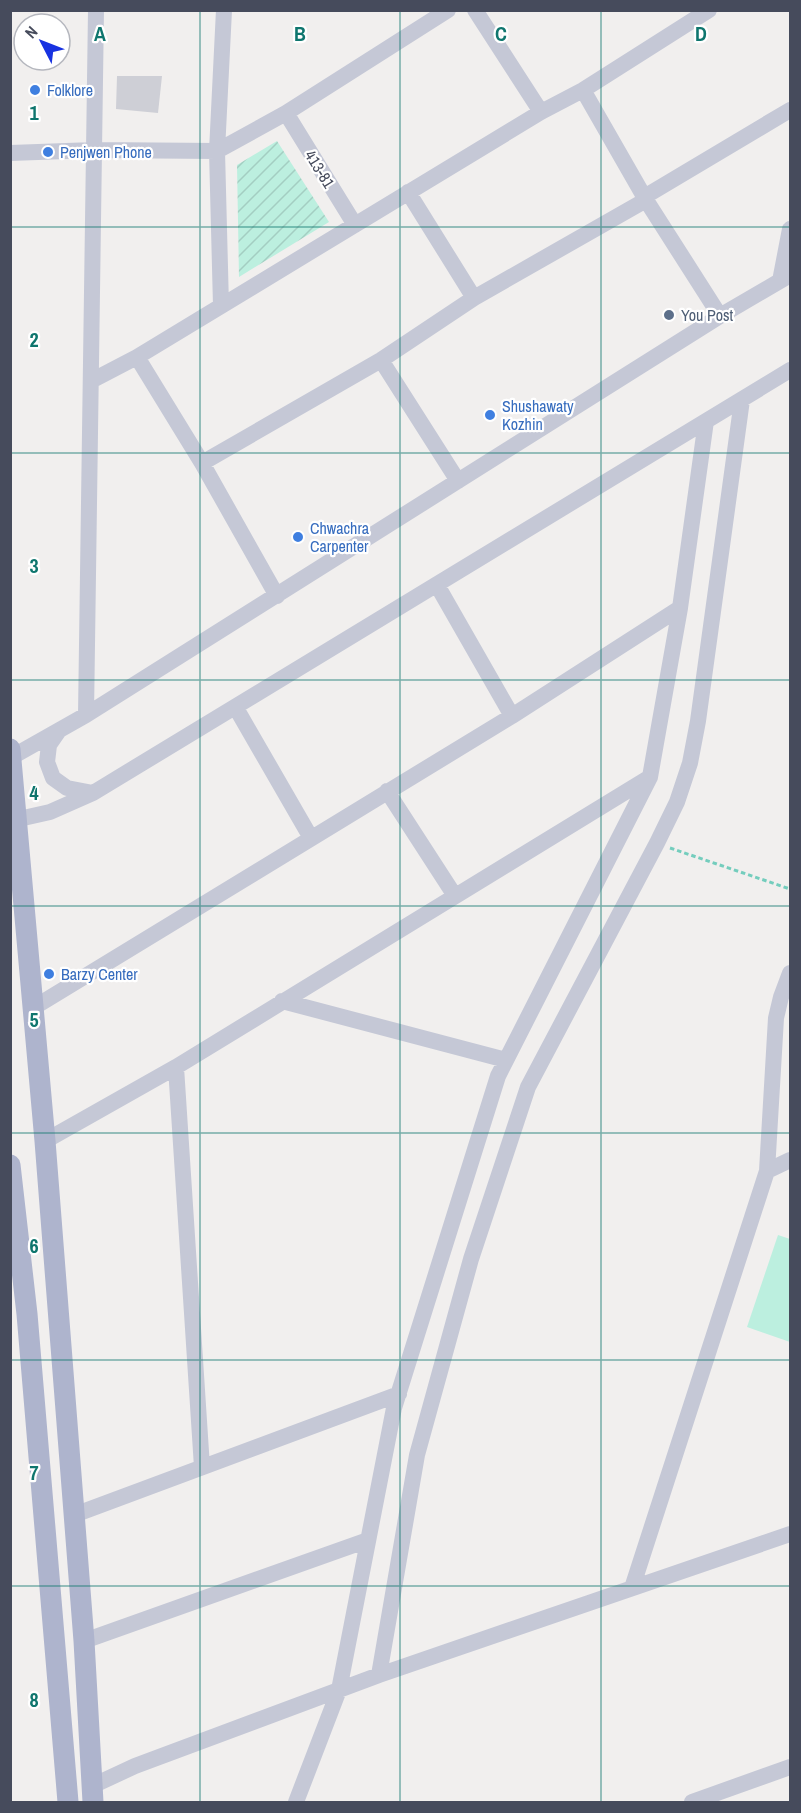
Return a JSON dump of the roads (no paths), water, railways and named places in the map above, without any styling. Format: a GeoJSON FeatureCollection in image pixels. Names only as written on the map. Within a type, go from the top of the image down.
{"type":"FeatureCollection","features":[{"type":"Feature","properties":{"kind":"main road"},"geometry":{"type":"LineString","coordinates":[[10,750],[13,821],[45,1141],[84,1641],[92,1794]]}},
{"type":"Feature","properties":{"kind":"main road"},"geometry":{"type":"LineString","coordinates":[[10,1165],[27,1314],[68,1803]]}},
{"type":"Feature","properties":{"kind":"street"},"geometry":{"type":"LineString","coordinates":[[86,716],[96,10]]}},
{"type":"Feature","properties":{"kind":"street"},"geometry":{"type":"LineString","coordinates":[[221,306],[217,152],[224,10]]}},
{"type":"Feature","properties":{"kind":"street"},"geometry":{"type":"LineString","coordinates":[[10,153],[94,150],[217,152],[286,113],[448,10]]}},
{"type":"Feature","properties":{"kind":"street"},"geometry":{"type":"LineString","coordinates":[[475,10],[541,112]]}},
{"type":"Feature","properties":{"kind":"street"},"geometry":{"type":"LineString","coordinates":[[91,381],[137,357],[541,112],[583,90],[710,10]]}},
{"type":"Feature","properties":{"kind":"street"},"geometry":{"type":"LineString","coordinates":[[583,90],[645,199],[720,316]]}},
{"type":"Feature","properties":{"kind":"street"},"geometry":{"type":"LineString","coordinates":[[202,464],[381,360],[474,298],[645,199],[790,110]]}},
{"type":"Feature","properties":{"kind":"street","name":"413-81"},"geometry":{"type":"LineString","coordinates":[[286,113],[355,225]]}},
{"type":"Feature","properties":{"kind":"street"},"geometry":{"type":"LineString","coordinates":[[408,192],[474,298]]}},
{"type":"Feature","properties":{"kind":"street"},"geometry":{"type":"LineString","coordinates":[[11,758],[86,716],[720,316],[785,278],[790,229]]}},
{"type":"Feature","properties":{"kind":"street"},"geometry":{"type":"LineString","coordinates":[[137,357],[202,464],[277,596]]}},
{"type":"Feature","properties":{"kind":"street"},"geometry":{"type":"LineString","coordinates":[[381,360],[458,481]]}},
{"type":"Feature","properties":{"kind":"street"},"geometry":{"type":"LineString","coordinates":[[13,821],[50,812],[93,793],[790,370]]}},
{"type":"Feature","properties":{"kind":"street"},"geometry":{"type":"LineString","coordinates":[[379,1675],[417,1455],[471,1259],[528,1088],[657,843],[677,802],[690,762],[742,400]]}},
{"type":"Feature","properties":{"kind":"street"},"geometry":{"type":"LineString","coordinates":[[296,1803],[339,1690],[399,1394],[498,1076],[650,777],[680,608],[706,421]]}},
{"type":"Feature","properties":{"kind":"street"},"geometry":{"type":"LineString","coordinates":[[437,585],[512,716]]}},
{"type":"Feature","properties":{"kind":"street"},"geometry":{"type":"LineString","coordinates":[[33,1008],[512,716],[680,608]]}},
{"type":"Feature","properties":{"kind":"street"},"geometry":{"type":"LineString","coordinates":[[236,708],[311,838]]}},
{"type":"Feature","properties":{"kind":"street"},"geometry":{"type":"LineString","coordinates":[[59,732],[49,745],[47,762],[53,778],[67,788],[93,793]]}},
{"type":"Feature","properties":{"kind":"street"},"geometry":{"type":"LineString","coordinates":[[45,1141],[176,1067],[650,777]]}},
{"type":"Feature","properties":{"kind":"street"},"geometry":{"type":"LineString","coordinates":[[387,791],[455,896]]}},
{"type":"Feature","properties":{"kind":"street"},"geometry":{"type":"LineString","coordinates":[[632,1588],[767,1171],[783,1040],[776,1018],[790,973]]}},
{"type":"Feature","properties":{"kind":"street"},"geometry":{"type":"LineString","coordinates":[[282,1001],[506,1060]]}},
{"type":"Feature","properties":{"kind":"street"},"geometry":{"type":"LineString","coordinates":[[176,1067],[202,1467]]}},
{"type":"Feature","properties":{"kind":"street"},"geometry":{"type":"LineString","coordinates":[[767,1171],[790,1160]]}},
{"type":"Feature","properties":{"kind":"street"},"geometry":{"type":"LineString","coordinates":[[444,1249],[471,1259]]}},
{"type":"Feature","properties":{"kind":"street"},"geometry":{"type":"LineString","coordinates":[[74,1515],[399,1394]]}},
{"type":"Feature","properties":{"kind":"street"},"geometry":{"type":"LineString","coordinates":[[92,1794],[135,1766],[379,1675],[790,1534]]}},
{"type":"Feature","properties":{"kind":"street"},"geometry":{"type":"LineString","coordinates":[[84,1641],[368,1540]]}},
{"type":"Feature","properties":{"kind":"street"},"geometry":{"type":"LineString","coordinates":[[692,1803],[790,1767]]}},
{"type":"Feature","properties":{"kind":"place","name":"Folklore"},"geometry":{"type":"Point","coordinates":[35,90]}},
{"type":"Feature","properties":{"kind":"place","name":"Penjwen Phone"},"geometry":{"type":"Point","coordinates":[48,152]}},
{"type":"Feature","properties":{"kind":"place","name":"You Post"},"geometry":{"type":"Point","coordinates":[669,315]}},
{"type":"Feature","properties":{"kind":"place","name":"Shushawaty Kozhin"},"geometry":{"type":"Point","coordinates":[490,415]}},
{"type":"Feature","properties":{"kind":"place","name":"Chwachra Carpenter"},"geometry":{"type":"Point","coordinates":[298,537]}},
{"type":"Feature","properties":{"kind":"place","name":"Barzy Center"},"geometry":{"type":"Point","coordinates":[49,974]}}]}
